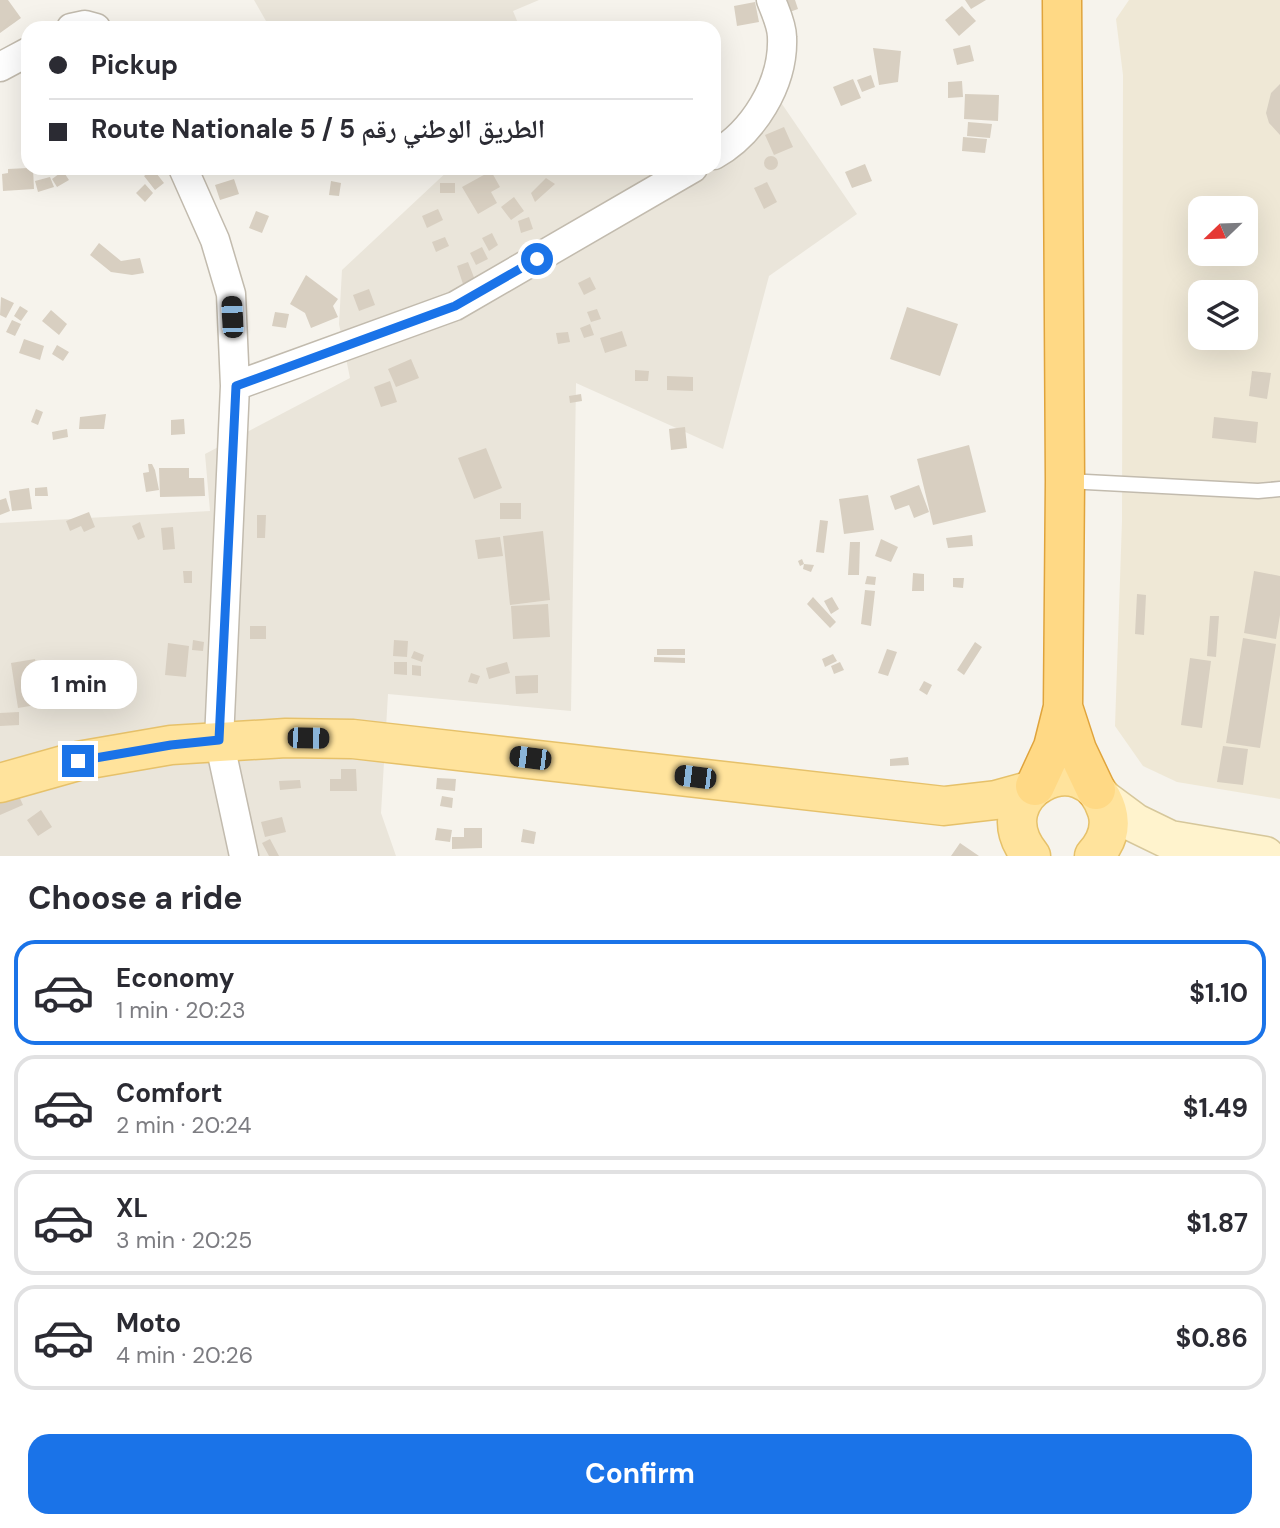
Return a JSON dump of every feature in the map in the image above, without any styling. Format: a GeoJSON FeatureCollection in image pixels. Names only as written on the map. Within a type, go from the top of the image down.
{"type":"FeatureCollection","features":[{"type":"Feature","properties":{"kind":"highway"},"geometry":{"type":"LineString","coordinates":[[1032,788],[1053,747],[1063,707],[1065,481],[1062,0]]}},
{"type":"Feature","properties":{"kind":"highway"},"geometry":{"type":"LineString","coordinates":[[1063,707],[1077,750],[1100,795]]}},
{"type":"Feature","properties":{"kind":"main road"},"geometry":{"type":"LineString","coordinates":[[0,783],[124,752],[219,740],[339,739],[419,745],[944,806],[996,800],[1060,776],[1086,782],[1135,823],[1170,840],[1265,856]]}},
{"type":"Feature","properties":{"kind":"main road"},"geometry":{"type":"LineString","coordinates":[[1030,855],[1020,840],[1017,822],[1020,805],[1032,788]]}},
{"type":"Feature","properties":{"kind":"main road"},"geometry":{"type":"LineString","coordinates":[[1094,856],[1109,832],[1109,816],[1100,795]]}},
{"type":"Feature","properties":{"kind":"main road"},"geometry":{"type":"LineString","coordinates":[[944,806],[1030,855]]}},
{"type":"Feature","properties":{"kind":"main road"},"geometry":{"type":"LineString","coordinates":[[1101,856],[1170,840]]}},
{"type":"Feature","properties":{"kind":"street"},"geometry":{"type":"LineString","coordinates":[[721,151],[750,126],[765,102],[778,68],[782,36],[771,0]]}},
{"type":"Feature","properties":{"kind":"street"},"geometry":{"type":"LineString","coordinates":[[0,67],[21,56]]}},
{"type":"Feature","properties":{"kind":"street"},"geometry":{"type":"LineString","coordinates":[[186,175],[215,240],[231,293],[236,386],[219,740],[244,856]]}},
{"type":"Feature","properties":{"kind":"street"},"geometry":{"type":"LineString","coordinates":[[236,386],[455,306],[681,175]]}},
{"type":"Feature","properties":{"kind":"lane"},"geometry":{"type":"LineString","coordinates":[[1065,481],[1258,491],[1280,489]]}},
{"type":"Feature","properties":{"kind":"shaded area"},"geometry":{"type":"Polygon","coordinates":[[[254,0],[539,0],[513,11],[517,21],[266,21],[254,0]]]}},
{"type":"Feature","properties":{"kind":"shaded area"},"geometry":{"type":"Polygon","coordinates":[[[1129,0],[1280,0],[1280,799],[1177,782],[1143,766],[1115,726],[1122,521],[1123,75],[1116,19],[1129,0]]]}},
{"type":"Feature","properties":{"kind":"shaded area"},"geometry":{"type":"Polygon","coordinates":[[[782,104],[857,214],[769,276],[723,449],[576,383],[571,711],[388,694],[381,813],[396,856],[0,856],[0,523],[210,511],[205,454],[350,378],[339,324],[342,270],[444,175],[721,175],[721,135],[782,104]]]}},
{"type":"Feature","properties":{"kind":"building"},"geometry":{"type":"Polygon","coordinates":[[[0,0],[8,0],[21,18],[0,33],[0,0]]]}},
{"type":"Feature","properties":{"kind":"building"},"geometry":{"type":"Polygon","coordinates":[[[784,0],[795,0],[798,9],[784,14],[784,0]]]}},
{"type":"Feature","properties":{"kind":"building"},"geometry":{"type":"Polygon","coordinates":[[[965,0],[986,0],[971,9],[965,0]]]}},
{"type":"Feature","properties":{"kind":"building"},"geometry":{"type":"Polygon","coordinates":[[[755,2],[759,22],[737,26],[734,6],[755,2]]]}},
{"type":"Feature","properties":{"kind":"building"},"geometry":{"type":"Polygon","coordinates":[[[962,6],[976,21],[959,36],[945,20],[962,6]]]}},
{"type":"Feature","properties":{"kind":"building"},"geometry":{"type":"Polygon","coordinates":[[[970,45],[974,61],[957,65],[953,49],[970,45]]]}},
{"type":"Feature","properties":{"kind":"building"},"geometry":{"type":"Polygon","coordinates":[[[873,48],[901,51],[898,82],[879,85],[873,48]]]}},
{"type":"Feature","properties":{"kind":"building"},"geometry":{"type":"Polygon","coordinates":[[[871,75],[875,87],[862,92],[857,80],[871,75]]]}},
{"type":"Feature","properties":{"kind":"building"},"geometry":{"type":"Polygon","coordinates":[[[853,79],[861,98],[841,106],[833,87],[853,79]]]}},
{"type":"Feature","properties":{"kind":"building"},"geometry":{"type":"Polygon","coordinates":[[[962,81],[963,97],[948,98],[948,82],[962,81]]]}},
{"type":"Feature","properties":{"kind":"building"},"geometry":{"type":"Polygon","coordinates":[[[1280,84],[1280,135],[1269,123],[1266,113],[1271,93],[1280,84]]]}},
{"type":"Feature","properties":{"kind":"building"},"geometry":{"type":"Polygon","coordinates":[[[965,94],[999,95],[998,121],[964,119],[965,94]]]}},
{"type":"Feature","properties":{"kind":"building"},"geometry":{"type":"Polygon","coordinates":[[[968,122],[992,124],[990,138],[967,136],[968,122]]]}},
{"type":"Feature","properties":{"kind":"building"},"geometry":{"type":"Polygon","coordinates":[[[784,127],[793,147],[774,155],[765,135],[784,127]]]}},
{"type":"Feature","properties":{"kind":"building"},"geometry":{"type":"Polygon","coordinates":[[[963,137],[987,139],[985,153],[962,151],[963,137]]]}},
{"type":"Feature","properties":{"kind":"building"},"geometry":{"type":"Polygon","coordinates":[[[768,156],[774,156],[778,163],[774,170],[768,170],[764,166],[764,160],[768,156]]]}},
{"type":"Feature","properties":{"kind":"building"},"geometry":{"type":"Polygon","coordinates":[[[865,164],[872,181],[852,188],[845,172],[865,164]]]}},
{"type":"Feature","properties":{"kind":"building"},"geometry":{"type":"Polygon","coordinates":[[[21,168],[21,175],[33,175],[34,189],[3,191],[2,174],[8,173],[8,169],[21,168]]]}},
{"type":"Feature","properties":{"kind":"building"},"geometry":{"type":"Polygon","coordinates":[[[58,175],[66,175],[69,180],[57,187],[52,179],[58,175]]]}},
{"type":"Feature","properties":{"kind":"building"},"geometry":{"type":"Polygon","coordinates":[[[158,175],[164,183],[155,190],[144,176],[158,175]]]}},
{"type":"Feature","properties":{"kind":"building"},"geometry":{"type":"Polygon","coordinates":[[[484,175],[493,175],[500,187],[491,192],[497,203],[478,214],[462,187],[484,175]]]}},
{"type":"Feature","properties":{"kind":"building"},"geometry":{"type":"Polygon","coordinates":[[[50,177],[54,187],[38,192],[35,181],[50,177]]]}},
{"type":"Feature","properties":{"kind":"building"},"geometry":{"type":"Polygon","coordinates":[[[546,178],[555,184],[535,202],[531,193],[546,178]]]}},
{"type":"Feature","properties":{"kind":"building"},"geometry":{"type":"Polygon","coordinates":[[[234,179],[239,194],[220,200],[215,185],[234,179]]]}},
{"type":"Feature","properties":{"kind":"building"},"geometry":{"type":"Polygon","coordinates":[[[331,181],[341,183],[339,196],[329,195],[331,181]]]}},
{"type":"Feature","properties":{"kind":"building"},"geometry":{"type":"Polygon","coordinates":[[[767,182],[777,202],[764,209],[754,188],[767,182]]]}},
{"type":"Feature","properties":{"kind":"building"},"geometry":{"type":"Polygon","coordinates":[[[440,183],[455,183],[455,193],[440,193],[440,183]]]}},
{"type":"Feature","properties":{"kind":"building"},"geometry":{"type":"Polygon","coordinates":[[[145,184],[153,193],[145,202],[136,193],[145,184]]]}},
{"type":"Feature","properties":{"kind":"building"},"geometry":{"type":"Polygon","coordinates":[[[514,197],[524,211],[511,220],[501,207],[514,197]]]}},
{"type":"Feature","properties":{"kind":"building"},"geometry":{"type":"Polygon","coordinates":[[[438,209],[443,220],[427,228],[422,216],[438,209]]]}},
{"type":"Feature","properties":{"kind":"building"},"geometry":{"type":"Polygon","coordinates":[[[256,211],[269,216],[262,233],[249,228],[256,211]]]}},
{"type":"Feature","properties":{"kind":"building"},"geometry":{"type":"Polygon","coordinates":[[[529,217],[533,229],[521,233],[518,221],[529,217]]]}},
{"type":"Feature","properties":{"kind":"building"},"geometry":{"type":"Polygon","coordinates":[[[492,233],[498,245],[489,251],[482,238],[492,233]]]}},
{"type":"Feature","properties":{"kind":"building"},"geometry":{"type":"Polygon","coordinates":[[[445,237],[449,246],[436,252],[432,242],[445,237]]]}},
{"type":"Feature","properties":{"kind":"building"},"geometry":{"type":"Polygon","coordinates":[[[99,243],[121,261],[140,258],[144,273],[132,275],[111,272],[90,255],[99,243]]]}},
{"type":"Feature","properties":{"kind":"building"},"geometry":{"type":"Polygon","coordinates":[[[482,247],[488,259],[476,265],[470,253],[482,247]]]}},
{"type":"Feature","properties":{"kind":"building"},"geometry":{"type":"Polygon","coordinates":[[[468,262],[475,280],[463,284],[457,266],[468,262]]]}},
{"type":"Feature","properties":{"kind":"building"},"geometry":{"type":"Polygon","coordinates":[[[306,275],[338,299],[333,306],[338,317],[311,328],[305,313],[290,304],[306,275]]]}},
{"type":"Feature","properties":{"kind":"building"},"geometry":{"type":"Polygon","coordinates":[[[590,277],[596,289],[584,295],[578,283],[590,277]]]}},
{"type":"Feature","properties":{"kind":"building"},"geometry":{"type":"Polygon","coordinates":[[[369,289],[375,305],[359,311],[353,295],[369,289]]]}},
{"type":"Feature","properties":{"kind":"building"},"geometry":{"type":"Polygon","coordinates":[[[1,297],[14,303],[6,318],[0,315],[1,297]]]}},
{"type":"Feature","properties":{"kind":"building"},"geometry":{"type":"Polygon","coordinates":[[[20,306],[28,311],[21,321],[14,316],[20,306]]]}},
{"type":"Feature","properties":{"kind":"building"},"geometry":{"type":"Polygon","coordinates":[[[907,307],[958,324],[940,376],[890,359],[907,307]]]}},
{"type":"Feature","properties":{"kind":"building"},"geometry":{"type":"Polygon","coordinates":[[[597,309],[601,319],[591,322],[587,312],[597,309]]]}},
{"type":"Feature","properties":{"kind":"building"},"geometry":{"type":"Polygon","coordinates":[[[51,310],[67,324],[59,335],[42,321],[51,310]]]}},
{"type":"Feature","properties":{"kind":"building"},"geometry":{"type":"Polygon","coordinates":[[[275,312],[289,314],[286,328],[272,326],[275,312]]]}},
{"type":"Feature","properties":{"kind":"building"},"geometry":{"type":"Polygon","coordinates":[[[12,320],[21,324],[15,336],[6,332],[12,320]]]}},
{"type":"Feature","properties":{"kind":"building"},"geometry":{"type":"Polygon","coordinates":[[[590,324],[594,335],[584,338],[580,328],[590,324]]]}},
{"type":"Feature","properties":{"kind":"building"},"geometry":{"type":"Polygon","coordinates":[[[622,331],[627,346],[605,353],[600,338],[622,331]]]}},
{"type":"Feature","properties":{"kind":"building"},"geometry":{"type":"Polygon","coordinates":[[[568,332],[570,342],[558,344],[556,333],[568,332]]]}},
{"type":"Feature","properties":{"kind":"building"},"geometry":{"type":"Polygon","coordinates":[[[24,339],[44,346],[40,360],[19,353],[24,339]]]}},
{"type":"Feature","properties":{"kind":"building"},"geometry":{"type":"Polygon","coordinates":[[[57,345],[69,352],[63,361],[52,354],[57,345]]]}},
{"type":"Feature","properties":{"kind":"building"},"geometry":{"type":"Polygon","coordinates":[[[411,359],[419,378],[396,387],[388,369],[411,359]]]}},
{"type":"Feature","properties":{"kind":"building"},"geometry":{"type":"Polygon","coordinates":[[[635,370],[649,371],[648,381],[635,381],[635,370]]]}},
{"type":"Feature","properties":{"kind":"building"},"geometry":{"type":"Polygon","coordinates":[[[1252,371],[1271,373],[1267,399],[1249,396],[1252,371]]]}},
{"type":"Feature","properties":{"kind":"building"},"geometry":{"type":"Polygon","coordinates":[[[667,376],[693,377],[693,391],[667,390],[667,376]]]}},
{"type":"Feature","properties":{"kind":"building"},"geometry":{"type":"Polygon","coordinates":[[[390,381],[397,402],[381,407],[374,387],[390,381]]]}},
{"type":"Feature","properties":{"kind":"building"},"geometry":{"type":"Polygon","coordinates":[[[581,394],[582,401],[570,403],[569,396],[581,394]]]}},
{"type":"Feature","properties":{"kind":"building"},"geometry":{"type":"Polygon","coordinates":[[[36,409],[43,412],[38,425],[31,422],[36,409]]]}},
{"type":"Feature","properties":{"kind":"building"},"geometry":{"type":"Polygon","coordinates":[[[106,414],[104,429],[79,429],[80,417],[106,414]]]}},
{"type":"Feature","properties":{"kind":"building"},"geometry":{"type":"Polygon","coordinates":[[[1214,417],[1258,422],[1256,443],[1212,438],[1214,417]]]}},
{"type":"Feature","properties":{"kind":"building"},"geometry":{"type":"Polygon","coordinates":[[[184,419],[185,434],[171,435],[171,420],[184,419]]]}},
{"type":"Feature","properties":{"kind":"building"},"geometry":{"type":"Polygon","coordinates":[[[685,427],[687,448],[671,450],[669,429],[685,427]]]}},
{"type":"Feature","properties":{"kind":"building"},"geometry":{"type":"Polygon","coordinates":[[[67,429],[68,437],[53,440],[52,432],[67,429]]]}},
{"type":"Feature","properties":{"kind":"building"},"geometry":{"type":"Polygon","coordinates":[[[969,445],[986,512],[933,525],[917,459],[969,445]]]}},
{"type":"Feature","properties":{"kind":"building"},"geometry":{"type":"Polygon","coordinates":[[[486,448],[502,488],[474,499],[458,458],[486,448]]]}},
{"type":"Feature","properties":{"kind":"building"},"geometry":{"type":"Polygon","coordinates":[[[148,464],[152,464],[155,470],[159,490],[146,492],[143,473],[149,472],[148,464]]]}},
{"type":"Feature","properties":{"kind":"building"},"geometry":{"type":"Polygon","coordinates":[[[159,468],[189,468],[189,478],[204,478],[205,496],[160,497],[159,468]]]}},
{"type":"Feature","properties":{"kind":"building"},"geometry":{"type":"Polygon","coordinates":[[[919,485],[929,512],[914,518],[909,505],[895,510],[890,496],[919,485]]]}},
{"type":"Feature","properties":{"kind":"building"},"geometry":{"type":"Polygon","coordinates":[[[47,487],[48,496],[35,496],[35,488],[47,487]]]}},
{"type":"Feature","properties":{"kind":"building"},"geometry":{"type":"Polygon","coordinates":[[[29,488],[32,509],[12,511],[9,491],[29,488]]]}},
{"type":"Feature","properties":{"kind":"building"},"geometry":{"type":"Polygon","coordinates":[[[868,495],[874,530],[844,534],[839,499],[868,495]]]}},
{"type":"Feature","properties":{"kind":"building"},"geometry":{"type":"Polygon","coordinates":[[[6,498],[10,511],[0,515],[0,500],[6,498]]]}},
{"type":"Feature","properties":{"kind":"building"},"geometry":{"type":"Polygon","coordinates":[[[500,503],[521,503],[521,519],[500,519],[500,503]]]}},
{"type":"Feature","properties":{"kind":"building"},"geometry":{"type":"Polygon","coordinates":[[[89,512],[95,527],[84,532],[81,526],[70,531],[66,521],[89,512]]]}},
{"type":"Feature","properties":{"kind":"building"},"geometry":{"type":"Polygon","coordinates":[[[257,515],[266,515],[265,538],[257,538],[257,515]]]}},
{"type":"Feature","properties":{"kind":"building"},"geometry":{"type":"Polygon","coordinates":[[[820,520],[828,521],[824,553],[816,552],[820,520]]]}},
{"type":"Feature","properties":{"kind":"building"},"geometry":{"type":"Polygon","coordinates":[[[140,522],[145,537],[138,540],[132,526],[140,522]]]}},
{"type":"Feature","properties":{"kind":"building"},"geometry":{"type":"Polygon","coordinates":[[[173,527],[175,549],[163,550],[161,528],[173,527]]]}},
{"type":"Feature","properties":{"kind":"building"},"geometry":{"type":"Polygon","coordinates":[[[543,531],[550,600],[510,605],[503,536],[543,531]]]}},
{"type":"Feature","properties":{"kind":"building"},"geometry":{"type":"Polygon","coordinates":[[[972,535],[973,546],[948,548],[946,538],[972,535]]]}},
{"type":"Feature","properties":{"kind":"building"},"geometry":{"type":"Polygon","coordinates":[[[500,537],[503,556],[478,559],[475,540],[500,537]]]}},
{"type":"Feature","properties":{"kind":"building"},"geometry":{"type":"Polygon","coordinates":[[[881,539],[898,547],[891,562],[875,556],[881,539]]]}},
{"type":"Feature","properties":{"kind":"building"},"geometry":{"type":"Polygon","coordinates":[[[850,542],[860,542],[859,575],[848,575],[850,542]]]}},
{"type":"Feature","properties":{"kind":"building"},"geometry":{"type":"Polygon","coordinates":[[[804,564],[814,565],[811,572],[803,569],[804,564]]]}},
{"type":"Feature","properties":{"kind":"building"},"geometry":{"type":"Polygon","coordinates":[[[183,571],[192,571],[192,583],[184,583],[183,571]]]}},
{"type":"Feature","properties":{"kind":"building"},"geometry":{"type":"Polygon","coordinates":[[[1254,571],[1280,576],[1280,615],[1276,639],[1244,633],[1254,571]]]}},
{"type":"Feature","properties":{"kind":"building"},"geometry":{"type":"Polygon","coordinates":[[[913,573],[924,574],[924,591],[912,591],[913,573]]]}},
{"type":"Feature","properties":{"kind":"building"},"geometry":{"type":"Polygon","coordinates":[[[867,576],[876,577],[875,585],[865,584],[867,576]]]}},
{"type":"Feature","properties":{"kind":"building"},"geometry":{"type":"Polygon","coordinates":[[[953,578],[964,578],[963,588],[953,587],[953,578]]]}},
{"type":"Feature","properties":{"kind":"building"},"geometry":{"type":"Polygon","coordinates":[[[865,590],[875,591],[871,626],[861,624],[865,590]]]}},
{"type":"Feature","properties":{"kind":"building"},"geometry":{"type":"Polygon","coordinates":[[[1137,594],[1146,595],[1144,635],[1135,634],[1137,594]]]}},
{"type":"Feature","properties":{"kind":"building"},"geometry":{"type":"Polygon","coordinates":[[[813,597],[836,622],[830,628],[807,604],[813,597]]]}},
{"type":"Feature","properties":{"kind":"building"},"geometry":{"type":"Polygon","coordinates":[[[832,597],[839,609],[831,614],[824,601],[832,597]]]}},
{"type":"Feature","properties":{"kind":"building"},"geometry":{"type":"Polygon","coordinates":[[[548,604],[550,637],[513,639],[511,606],[548,604]]]}},
{"type":"Feature","properties":{"kind":"building"},"geometry":{"type":"Polygon","coordinates":[[[1210,616],[1219,616],[1216,657],[1207,656],[1210,616]]]}},
{"type":"Feature","properties":{"kind":"building"},"geometry":{"type":"Polygon","coordinates":[[[250,626],[266,626],[266,639],[250,639],[250,626]]]}},
{"type":"Feature","properties":{"kind":"building"},"geometry":{"type":"Polygon","coordinates":[[[1243,638],[1276,644],[1260,748],[1226,743],[1243,638]]]}},
{"type":"Feature","properties":{"kind":"building"},"geometry":{"type":"Polygon","coordinates":[[[193,640],[204,642],[203,651],[192,650],[193,640]]]}},
{"type":"Feature","properties":{"kind":"building"},"geometry":{"type":"Polygon","coordinates":[[[394,640],[408,641],[407,657],[393,656],[394,640]]]}},
{"type":"Feature","properties":{"kind":"building"},"geometry":{"type":"Polygon","coordinates":[[[975,642],[982,647],[964,675],[957,670],[975,642]]]}},
{"type":"Feature","properties":{"kind":"building"},"geometry":{"type":"Polygon","coordinates":[[[168,643],[189,646],[186,677],[165,675],[168,643]]]}},
{"type":"Feature","properties":{"kind":"building"},"geometry":{"type":"Polygon","coordinates":[[[657,649],[685,649],[685,655],[657,655],[657,649]]]}},
{"type":"Feature","properties":{"kind":"building"},"geometry":{"type":"Polygon","coordinates":[[[887,649],[897,652],[888,676],[878,673],[887,649]]]}},
{"type":"Feature","properties":{"kind":"building"},"geometry":{"type":"Polygon","coordinates":[[[414,651],[424,655],[422,662],[411,658],[414,651]]]}},
{"type":"Feature","properties":{"kind":"building"},"geometry":{"type":"Polygon","coordinates":[[[833,654],[837,661],[825,667],[822,659],[833,654]]]}},
{"type":"Feature","properties":{"kind":"building"},"geometry":{"type":"Polygon","coordinates":[[[654,657],[685,658],[685,663],[654,662],[654,657]]]}},
{"type":"Feature","properties":{"kind":"building"},"geometry":{"type":"Polygon","coordinates":[[[1190,658],[1211,661],[1202,728],[1181,725],[1190,658]]]}},
{"type":"Feature","properties":{"kind":"building"},"geometry":{"type":"Polygon","coordinates":[[[35,659],[42,704],[18,708],[11,663],[35,659]]]}},
{"type":"Feature","properties":{"kind":"building"},"geometry":{"type":"Polygon","coordinates":[[[394,662],[407,662],[407,675],[394,674],[394,662]]]}},
{"type":"Feature","properties":{"kind":"building"},"geometry":{"type":"Polygon","coordinates":[[[507,662],[510,673],[489,679],[486,668],[507,662]]]}},
{"type":"Feature","properties":{"kind":"building"},"geometry":{"type":"Polygon","coordinates":[[[840,662],[844,670],[834,674],[831,666],[840,662]]]}},
{"type":"Feature","properties":{"kind":"building"},"geometry":{"type":"Polygon","coordinates":[[[412,665],[421,666],[421,676],[412,675],[412,665]]]}},
{"type":"Feature","properties":{"kind":"building"},"geometry":{"type":"Polygon","coordinates":[[[95,673],[99,701],[80,704],[81,707],[74,708],[74,704],[49,707],[47,691],[82,686],[81,675],[95,673]]]}},
{"type":"Feature","properties":{"kind":"building"},"geometry":{"type":"Polygon","coordinates":[[[471,673],[480,676],[477,684],[468,682],[471,673]]]}},
{"type":"Feature","properties":{"kind":"building"},"geometry":{"type":"Polygon","coordinates":[[[538,675],[538,693],[516,694],[515,676],[538,675]]]}},
{"type":"Feature","properties":{"kind":"building"},"geometry":{"type":"Polygon","coordinates":[[[924,681],[932,685],[927,695],[919,690],[924,681]]]}},
{"type":"Feature","properties":{"kind":"building"},"geometry":{"type":"Polygon","coordinates":[[[101,684],[133,684],[133,700],[101,701],[101,684]]]}},
{"type":"Feature","properties":{"kind":"building"},"geometry":{"type":"Polygon","coordinates":[[[19,712],[19,725],[0,726],[0,713],[19,712]]]}},
{"type":"Feature","properties":{"kind":"building"},"geometry":{"type":"Polygon","coordinates":[[[1223,746],[1248,749],[1243,785],[1217,782],[1223,746]]]}},
{"type":"Feature","properties":{"kind":"building"},"geometry":{"type":"Polygon","coordinates":[[[908,757],[909,765],[890,766],[890,759],[908,757]]]}},
{"type":"Feature","properties":{"kind":"building"},"geometry":{"type":"Polygon","coordinates":[[[341,769],[356,769],[357,791],[330,791],[330,779],[341,779],[341,769]]]}},
{"type":"Feature","properties":{"kind":"building"},"geometry":{"type":"Polygon","coordinates":[[[437,778],[456,779],[455,791],[436,789],[437,778]]]}},
{"type":"Feature","properties":{"kind":"building"},"geometry":{"type":"Polygon","coordinates":[[[300,780],[301,788],[280,790],[279,781],[300,780]]]}},
{"type":"Feature","properties":{"kind":"building"},"geometry":{"type":"Polygon","coordinates":[[[18,794],[23,805],[0,815],[0,802],[18,794]]]}},
{"type":"Feature","properties":{"kind":"building"},"geometry":{"type":"Polygon","coordinates":[[[442,796],[453,798],[452,808],[440,806],[442,796]]]}},
{"type":"Feature","properties":{"kind":"building"},"geometry":{"type":"Polygon","coordinates":[[[41,810],[52,827],[38,836],[27,820],[41,810]]]}},
{"type":"Feature","properties":{"kind":"building"},"geometry":{"type":"Polygon","coordinates":[[[282,817],[286,832],[265,837],[261,822],[282,817]]]}},
{"type":"Feature","properties":{"kind":"building"},"geometry":{"type":"Polygon","coordinates":[[[437,828],[452,830],[450,842],[435,840],[437,828]]]}},
{"type":"Feature","properties":{"kind":"building"},"geometry":{"type":"Polygon","coordinates":[[[464,828],[482,828],[482,848],[452,849],[452,837],[464,837],[464,828]]]}},
{"type":"Feature","properties":{"kind":"building"},"geometry":{"type":"Polygon","coordinates":[[[523,829],[536,832],[534,844],[521,842],[523,829]]]}},
{"type":"Feature","properties":{"kind":"building"},"geometry":{"type":"Polygon","coordinates":[[[270,839],[279,856],[269,856],[262,843],[270,839]]]}},
{"type":"Feature","properties":{"kind":"building"},"geometry":{"type":"Polygon","coordinates":[[[960,843],[979,856],[951,856],[960,843]]]}},
{"type":"Feature","properties":{"kind":"route"},"geometry":{"type":"LineString","coordinates":[[78,761],[171,745],[219,740],[230,466],[236,386],[455,306],[537,259]]}}]}
